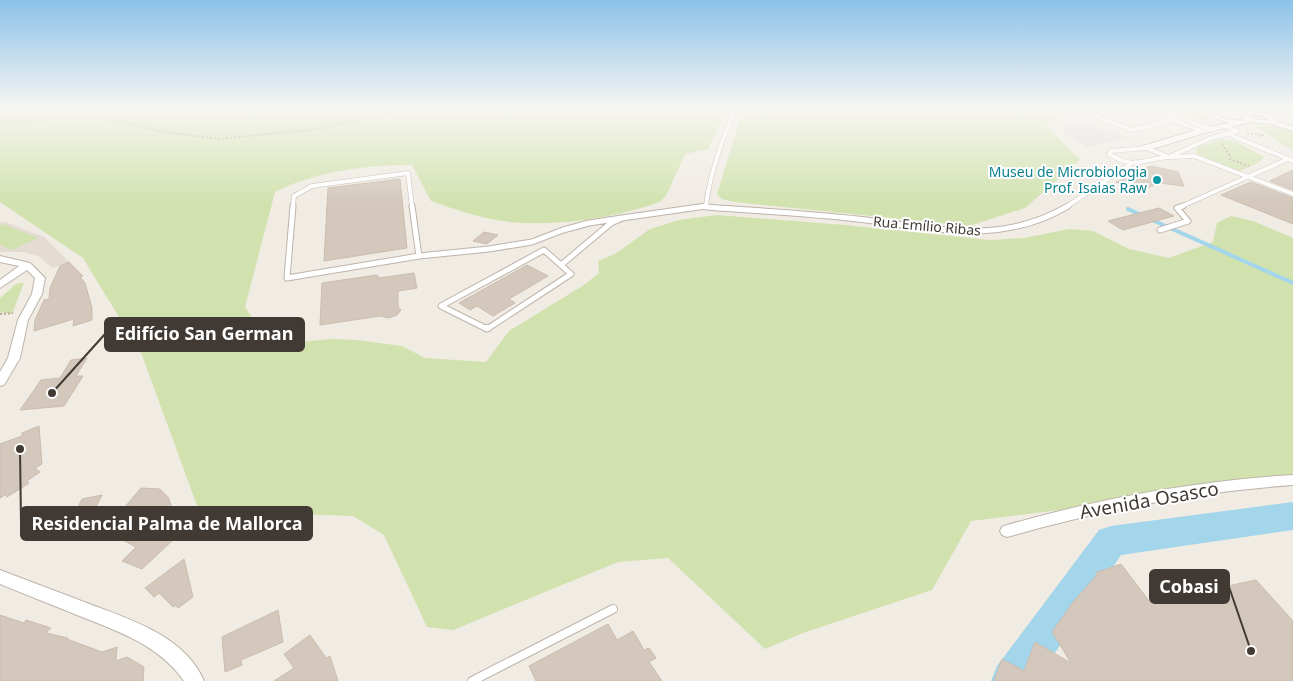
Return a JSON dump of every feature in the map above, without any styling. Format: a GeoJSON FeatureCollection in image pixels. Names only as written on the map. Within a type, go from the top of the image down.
{"type":"FeatureCollection","features":[{"type":"Feature","properties":{"kind":"street","name":"Rua Emílio Ribas"},"geometry":{"type":"LineString","coordinates":[[1146,148],[1170,141]]}},
{"type":"Feature","properties":{"kind":"street"},"geometry":{"type":"LineString","coordinates":[[0,259],[10,259],[27,265],[35,270],[40,278],[36,294],[23,320],[14,358],[0,382]]}},
{"type":"Feature","properties":{"kind":"street"},"geometry":{"type":"LineString","coordinates":[[0,285],[27,265]]}},
{"type":"Feature","properties":{"kind":"street","name":"Avenida Osasco"},"geometry":{"type":"LineString","coordinates":[[1008,531],[1066,514],[1112,504],[1194,490],[1293,480]]}},
{"type":"Feature","properties":{"kind":"street"},"geometry":{"type":"LineString","coordinates":[[0,577],[145,634],[170,651],[186,667],[195,681]]}},
{"type":"Feature","properties":{"kind":"lane"},"geometry":{"type":"LineString","coordinates":[[706,207],[707,189],[714,173],[722,141]]}},
{"type":"Feature","properties":{"kind":"lane","name":"Rua Emílio Ribas"},"geometry":{"type":"LineString","coordinates":[[419,256],[408,173],[312,186],[294,196],[287,278],[419,256],[532,242],[571,228],[622,218],[706,207],[788,212],[954,230],[996,231],[1028,225],[1056,212],[1070,205],[1131,164],[1152,158],[1170,157],[1205,141]]}},
{"type":"Feature","properties":{"kind":"lane"},"geometry":{"type":"LineString","coordinates":[[1249,141],[1290,160]]}},
{"type":"Feature","properties":{"kind":"lane"},"geometry":{"type":"LineString","coordinates":[[1146,148],[1170,157],[1194,156],[1201,158],[1293,194]]}},
{"type":"Feature","properties":{"kind":"lane","name":"Rua Emílio Ribas"},"geometry":{"type":"LineString","coordinates":[[1131,164],[1120,161],[1109,154],[1111,151],[1146,148]]}},
{"type":"Feature","properties":{"kind":"lane"},"geometry":{"type":"LineString","coordinates":[[1160,230],[1188,221],[1177,208],[1290,160]]}},
{"type":"Feature","properties":{"kind":"lane"},"geometry":{"type":"LineString","coordinates":[[561,265],[611,223],[622,218]]}},
{"type":"Feature","properties":{"kind":"lane"},"geometry":{"type":"LineString","coordinates":[[544,250],[561,265],[571,274],[487,329],[441,306],[544,250]]}},
{"type":"Feature","properties":{"kind":"lane"},"geometry":{"type":"LineString","coordinates":[[472,681],[612,608]]}},
{"type":"Feature","properties":{"kind":"path"},"geometry":{"type":"LineString","coordinates":[[1219,141],[1232,159]]}},
{"type":"Feature","properties":{"kind":"shaded area"},"geometry":{"type":"Polygon","coordinates":[[[1077,141],[1116,141],[1087,147],[1077,141]]]}},
{"type":"Feature","properties":{"kind":"shaded area"},"geometry":{"type":"Polygon","coordinates":[[[0,222],[8,223],[44,237],[69,262],[53,268],[38,256],[23,252],[0,252],[0,222]]]}},
{"type":"Feature","properties":{"kind":"green space"},"geometry":{"type":"Polygon","coordinates":[[[0,141],[712,141],[708,149],[685,154],[667,194],[660,202],[618,214],[574,221],[529,223],[507,221],[486,218],[431,201],[412,165],[377,166],[325,174],[275,192],[245,307],[256,323],[289,343],[331,339],[356,340],[402,346],[425,358],[486,362],[509,331],[584,285],[599,273],[598,261],[615,254],[650,229],[679,220],[717,215],[845,225],[990,240],[1024,238],[1069,229],[1093,231],[1129,249],[1169,258],[1213,242],[1217,223],[1231,216],[1253,221],[1293,238],[1293,481],[971,521],[932,590],[803,633],[765,649],[668,558],[618,562],[453,630],[427,627],[384,535],[353,516],[199,511],[142,355],[83,258],[0,202],[0,141]]]}},
{"type":"Feature","properties":{"kind":"green space"},"geometry":{"type":"Polygon","coordinates":[[[733,141],[1061,141],[1080,160],[1025,208],[969,226],[735,202],[722,199],[717,194],[733,141]]]}},
{"type":"Feature","properties":{"kind":"green space"},"geometry":{"type":"Polygon","coordinates":[[[1215,141],[1233,141],[1264,157],[1261,161],[1240,171],[1197,154],[1196,148],[1215,141]]]}},
{"type":"Feature","properties":{"kind":"green space"},"geometry":{"type":"Polygon","coordinates":[[[1276,141],[1293,141],[1293,149],[1276,141]]]}},
{"type":"Feature","properties":{"kind":"green space"},"geometry":{"type":"Polygon","coordinates":[[[3,224],[38,238],[12,250],[0,245],[0,226],[3,224]]]}},
{"type":"Feature","properties":{"kind":"green space"},"geometry":{"type":"Polygon","coordinates":[[[24,283],[12,314],[0,312],[0,298],[16,284],[24,283]]]}},
{"type":"Feature","properties":{"kind":"building","name":"Museu de Microbiologia Prof. Isaias Raw"},"geometry":{"type":"Polygon","coordinates":[[[1151,166],[1178,172],[1184,186],[1159,183],[1137,192],[1116,182],[1129,178],[1124,176],[1151,166]]]}},
{"type":"Feature","properties":{"kind":"building"},"geometry":{"type":"Polygon","coordinates":[[[1293,170],[1293,190],[1270,181],[1293,170]]]}},
{"type":"Feature","properties":{"kind":"building"},"geometry":{"type":"Polygon","coordinates":[[[400,179],[407,248],[324,261],[328,188],[400,179]]]}},
{"type":"Feature","properties":{"kind":"building"},"geometry":{"type":"Polygon","coordinates":[[[1251,182],[1293,198],[1293,224],[1221,195],[1251,182]]]}},
{"type":"Feature","properties":{"kind":"building"},"geometry":{"type":"Polygon","coordinates":[[[1159,208],[1174,216],[1123,230],[1108,221],[1159,208]]]}},
{"type":"Feature","properties":{"kind":"building"},"geometry":{"type":"Polygon","coordinates":[[[484,232],[498,235],[487,244],[473,241],[484,232]]]}},
{"type":"Feature","properties":{"kind":"building"},"geometry":{"type":"Polygon","coordinates":[[[69,262],[83,276],[80,277],[85,283],[92,308],[92,320],[73,326],[74,319],[34,331],[35,320],[44,300],[49,299],[50,288],[60,266],[69,262]]]}},
{"type":"Feature","properties":{"kind":"building"},"geometry":{"type":"Polygon","coordinates":[[[527,265],[548,276],[509,299],[515,303],[493,316],[477,306],[470,310],[459,303],[527,265]]]}},
{"type":"Feature","properties":{"kind":"building"},"geometry":{"type":"Polygon","coordinates":[[[414,273],[417,288],[398,291],[398,307],[401,310],[397,315],[389,318],[380,316],[320,325],[322,283],[377,275],[379,278],[414,273]]]}},
{"type":"Feature","properties":{"kind":"building"},"geometry":{"type":"Polygon","coordinates":[[[87,358],[76,376],[83,376],[64,406],[20,410],[41,380],[60,378],[71,360],[87,358]]]}},
{"type":"Feature","properties":{"kind":"building"},"geometry":{"type":"Polygon","coordinates":[[[39,426],[42,464],[35,468],[40,472],[27,481],[29,483],[7,497],[5,495],[0,498],[0,444],[22,436],[22,433],[39,426]]]}},
{"type":"Feature","properties":{"kind":"building"},"geometry":{"type":"Polygon","coordinates":[[[141,488],[160,489],[168,497],[172,508],[162,517],[171,522],[164,529],[169,531],[166,535],[174,539],[142,569],[122,561],[136,547],[106,531],[135,505],[124,508],[141,488]]]}},
{"type":"Feature","properties":{"kind":"building"},"geometry":{"type":"Polygon","coordinates":[[[102,495],[93,513],[73,517],[82,499],[102,495]]]}},
{"type":"Feature","properties":{"kind":"building"},"geometry":{"type":"Polygon","coordinates":[[[184,559],[193,597],[178,608],[176,605],[173,607],[159,593],[154,597],[145,588],[184,559]]]}},
{"type":"Feature","properties":{"kind":"building"},"geometry":{"type":"Polygon","coordinates":[[[1121,564],[1149,601],[1183,595],[1175,585],[1218,575],[1228,586],[1256,580],[1293,621],[1293,681],[994,681],[1002,659],[1024,671],[1035,642],[1071,663],[1052,632],[1073,602],[1097,575],[1095,573],[1121,564]]]}},
{"type":"Feature","properties":{"kind":"building"},"geometry":{"type":"Polygon","coordinates":[[[278,610],[283,642],[241,660],[242,665],[225,672],[222,637],[278,610]]]}},
{"type":"Feature","properties":{"kind":"building"},"geometry":{"type":"Polygon","coordinates":[[[0,615],[24,623],[26,620],[51,628],[46,633],[68,638],[102,652],[117,647],[116,661],[127,657],[144,667],[143,681],[0,681],[0,615]]]}},
{"type":"Feature","properties":{"kind":"building"},"geometry":{"type":"Polygon","coordinates":[[[608,624],[617,640],[633,631],[644,650],[649,648],[656,658],[649,662],[662,681],[536,681],[529,666],[608,624]]]}},
{"type":"Feature","properties":{"kind":"building"},"geometry":{"type":"Polygon","coordinates":[[[310,635],[326,658],[330,656],[338,681],[274,681],[294,668],[284,654],[310,635]]]}},
{"type":"Feature","properties":{"kind":"waterway"},"geometry":{"type":"LineString","coordinates":[[1128,209],[1143,216]]}},
{"type":"Feature","properties":{"kind":"waterway"},"geometry":{"type":"LineString","coordinates":[[1150,219],[1293,283]]}},
{"type":"Feature","properties":{"kind":"waterway"},"geometry":{"type":"LineString","coordinates":[[1012,681],[1111,541],[1293,516]]}},
{"type":"Feature","properties":{"kind":"place","name":"Museu de Microbiologia Prof. Isaias Raw"},"geometry":{"type":"Point","coordinates":[1157,180]}},
{"type":"Feature","properties":{"kind":"place","name":"Edifício San German"},"geometry":{"type":"Point","coordinates":[52,393]}},
{"type":"Feature","properties":{"kind":"place","name":"Residencial Palma de Mallorca"},"geometry":{"type":"Point","coordinates":[20,449]}},
{"type":"Feature","properties":{"kind":"place","name":"Cobasi"},"geometry":{"type":"Point","coordinates":[1251,651]}}]}
